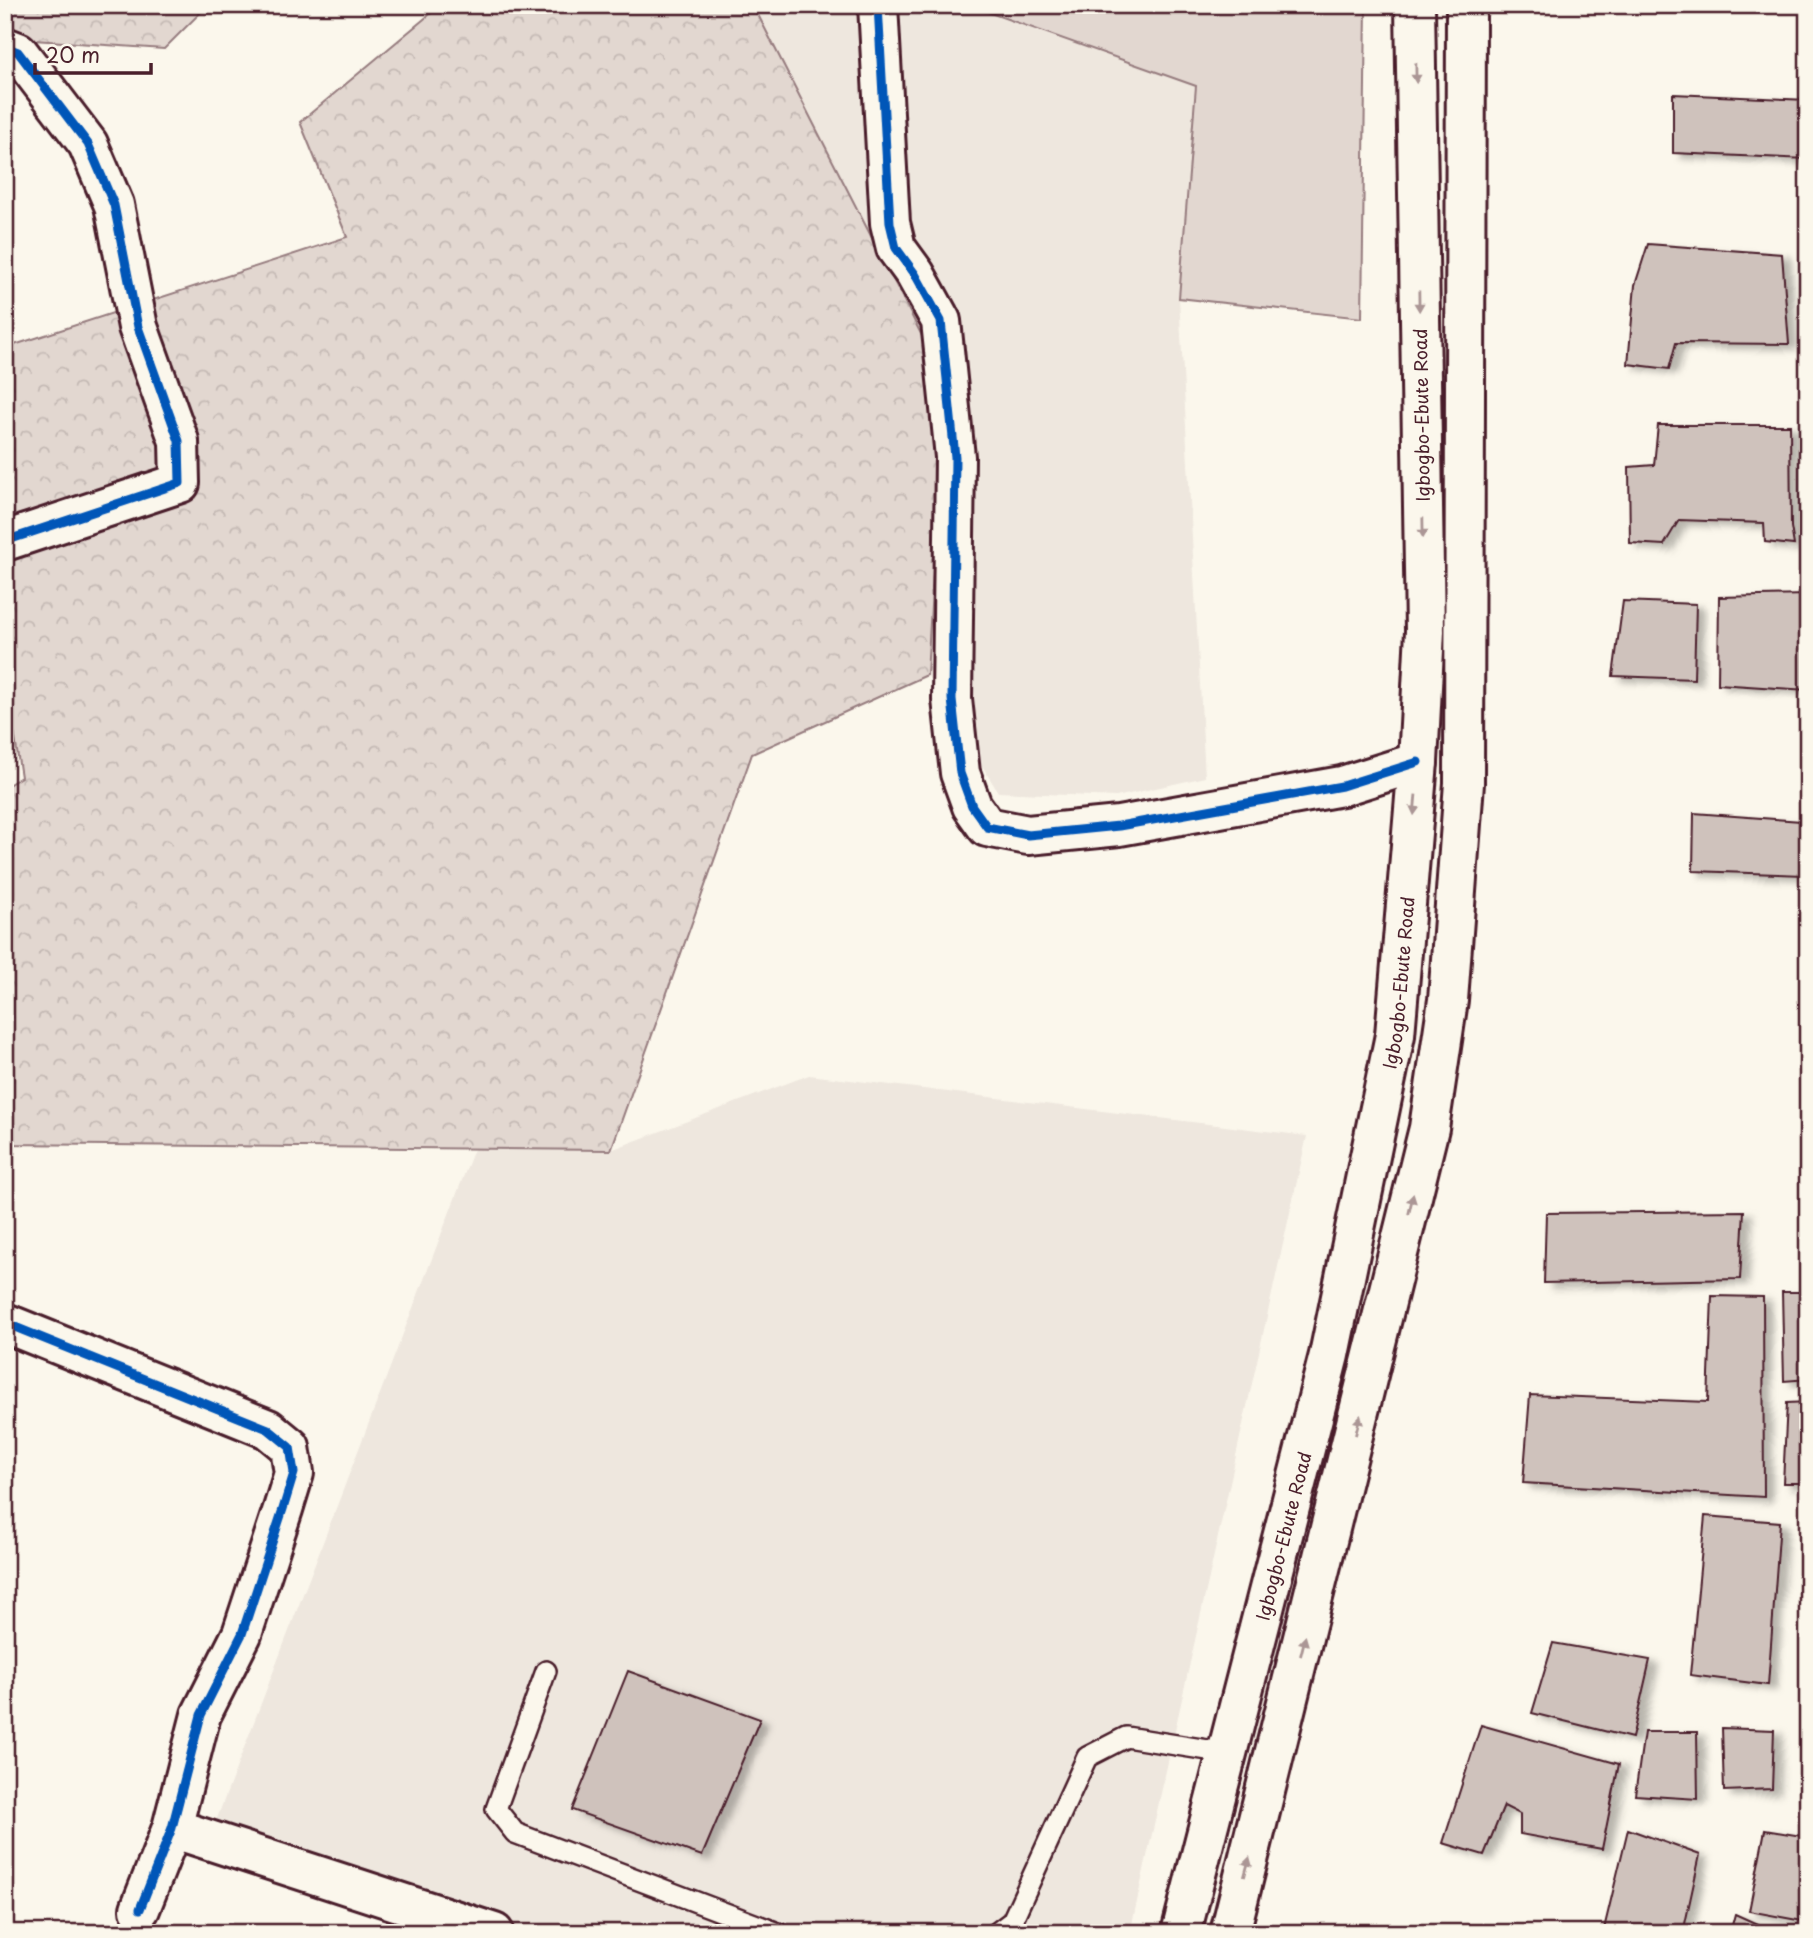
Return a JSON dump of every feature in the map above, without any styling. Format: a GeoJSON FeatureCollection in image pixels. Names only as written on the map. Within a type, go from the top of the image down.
{"type":"FeatureCollection","features":[{"type":"Feature","properties":{"kind":"main road"},"geometry":{"type":"LineString","coordinates":[[878,5],[890,223],[896,248],[915,274],[941,321],[955,457],[952,699],[960,773],[972,806],[986,827],[1028,835],[1119,826],[1342,786],[1418,762]]}},
{"type":"Feature","properties":{"kind":"main road","name":"Igbogbo-Ebute Road"},"geometry":{"type":"LineString","coordinates":[[1181,1933],[1329,1355],[1395,1035],[1418,762],[1425,631],[1415,5]]}},
{"type":"Feature","properties":{"kind":"main road"},"geometry":{"type":"LineString","coordinates":[[1230,1933],[1429,1128],[1448,1000],[1464,783],[1466,5]]}},
{"type":"Feature","properties":{"kind":"main road"},"geometry":{"type":"LineString","coordinates":[[5,47],[18,52],[88,144],[114,205],[138,327],[179,441],[180,469],[180,483],[5,541]]}},
{"type":"Feature","properties":{"kind":"main road"},"geometry":{"type":"LineString","coordinates":[[5,1323],[268,1429],[290,1447],[294,1473],[284,1509],[243,1634],[201,1715],[172,1828],[140,1909]]}},
{"type":"Feature","properties":{"kind":"main road"},"geometry":{"type":"LineString","coordinates":[[172,1828],[494,1933]]}},
{"type":"Feature","properties":{"kind":"lane"},"geometry":{"type":"LineString","coordinates":[[546,1671],[496,1809],[515,1833],[778,1933]]}},
{"type":"Feature","properties":{"kind":"lane"},"geometry":{"type":"LineString","coordinates":[[996,1933],[1012,1921],[1087,1757],[1126,1737],[1227,1753]]}},
{"type":"Feature","properties":{"kind":"shaded area"},"geometry":{"type":"Polygon","coordinates":[[[753,5],[968,5],[1196,86],[1179,298],[1205,777],[1116,797],[998,792],[927,675],[944,379],[753,5]]]}},
{"type":"Feature","properties":{"kind":"shaded area"},"geometry":{"type":"Polygon","coordinates":[[[809,1075],[1307,1136],[1130,1933],[508,1933],[211,1834],[474,1149],[611,1150],[809,1075]]]}},
{"type":"Feature","properties":{"kind":"green space"},"geometry":{"type":"Polygon","coordinates":[[[5,5],[208,5],[164,49],[5,38],[5,5]]]}},
{"type":"Feature","properties":{"kind":"green space"},"geometry":{"type":"Polygon","coordinates":[[[441,5],[753,5],[944,379],[927,675],[752,754],[611,1150],[5,1144],[5,787],[21,777],[5,673],[5,348],[347,237],[300,122],[441,5]]]}},
{"type":"Feature","properties":{"kind":"green space"},"geometry":{"type":"Polygon","coordinates":[[[968,5],[1366,5],[1362,318],[1179,298],[1196,86],[968,5]]]}},
{"type":"Feature","properties":{"kind":"building"},"geometry":{"type":"Polygon","coordinates":[[[1673,94],[1808,100],[1808,159],[1673,153],[1673,94]]]}},
{"type":"Feature","properties":{"kind":"building"},"geometry":{"type":"Polygon","coordinates":[[[1648,244],[1782,254],[1789,344],[1676,343],[1669,369],[1628,364],[1635,285],[1648,244]]]}},
{"type":"Feature","properties":{"kind":"building"},"geometry":{"type":"Polygon","coordinates":[[[1658,425],[1790,425],[1791,527],[1794,545],[1765,542],[1764,523],[1679,520],[1664,545],[1630,543],[1629,467],[1654,465],[1658,425]]]}},
{"type":"Feature","properties":{"kind":"building"},"geometry":{"type":"Polygon","coordinates":[[[1808,595],[1808,690],[1718,684],[1719,597],[1808,595]]]}},
{"type":"Feature","properties":{"kind":"building"},"geometry":{"type":"Polygon","coordinates":[[[1623,601],[1696,604],[1694,679],[1613,676],[1623,601]]]}},
{"type":"Feature","properties":{"kind":"building"},"geometry":{"type":"Polygon","coordinates":[[[1694,813],[1801,821],[1804,875],[1693,871],[1694,813]]]}},
{"type":"Feature","properties":{"kind":"building"},"geometry":{"type":"Polygon","coordinates":[[[1744,1211],[1740,1279],[1544,1283],[1546,1213],[1744,1211]]]}},
{"type":"Feature","properties":{"kind":"building"},"geometry":{"type":"Polygon","coordinates":[[[1782,1292],[1808,1292],[1808,1379],[1784,1381],[1782,1292]]]}},
{"type":"Feature","properties":{"kind":"building"},"geometry":{"type":"Polygon","coordinates":[[[1712,1296],[1763,1297],[1764,1497],[1523,1483],[1530,1395],[1708,1402],[1712,1296]]]}},
{"type":"Feature","properties":{"kind":"building"},"geometry":{"type":"Polygon","coordinates":[[[1808,1402],[1808,1483],[1783,1483],[1787,1403],[1808,1402]]]}},
{"type":"Feature","properties":{"kind":"building"},"geometry":{"type":"Polygon","coordinates":[[[1705,1516],[1780,1522],[1768,1685],[1690,1675],[1705,1516]]]}},
{"type":"Feature","properties":{"kind":"building"},"geometry":{"type":"Polygon","coordinates":[[[1553,1643],[1650,1660],[1632,1738],[1532,1713],[1553,1643]]]}},
{"type":"Feature","properties":{"kind":"building"},"geometry":{"type":"Polygon","coordinates":[[[628,1671],[760,1719],[702,1856],[572,1810],[628,1671]]]}},
{"type":"Feature","properties":{"kind":"building"},"geometry":{"type":"Polygon","coordinates":[[[1481,1725],[1619,1764],[1602,1849],[1520,1834],[1520,1814],[1504,1806],[1484,1855],[1443,1843],[1481,1725]]]}},
{"type":"Feature","properties":{"kind":"building"},"geometry":{"type":"Polygon","coordinates":[[[1722,1728],[1774,1730],[1772,1789],[1724,1791],[1722,1728]]]}},
{"type":"Feature","properties":{"kind":"building"},"geometry":{"type":"Polygon","coordinates":[[[1644,1732],[1697,1732],[1698,1799],[1635,1795],[1644,1732]]]}},
{"type":"Feature","properties":{"kind":"building"},"geometry":{"type":"Polygon","coordinates":[[[1628,1829],[1700,1855],[1683,1933],[1603,1933],[1628,1829]]]}},
{"type":"Feature","properties":{"kind":"building"},"geometry":{"type":"Polygon","coordinates":[[[1765,1830],[1808,1837],[1808,1922],[1749,1911],[1765,1830]]]}},
{"type":"Feature","properties":{"kind":"building"},"geometry":{"type":"Polygon","coordinates":[[[1735,1914],[1777,1933],[1730,1933],[1735,1914]]]}},
{"type":"Feature","properties":{"kind":"cycle path"},"geometry":{"type":"LineString","coordinates":[[878,5],[890,223],[896,248],[915,274],[941,321],[955,457],[952,699],[960,773],[972,806],[987,827],[1028,835],[1119,826],[1342,786],[1418,762]]}},
{"type":"Feature","properties":{"kind":"cycle path"},"geometry":{"type":"LineString","coordinates":[[5,47],[18,52],[88,144],[114,205],[138,327],[179,441],[180,483],[5,541]]}},
{"type":"Feature","properties":{"kind":"cycle path"},"geometry":{"type":"LineString","coordinates":[[5,1323],[268,1429],[290,1447],[294,1473],[283,1509],[242,1634],[201,1715],[172,1828],[140,1909]]}}]}
